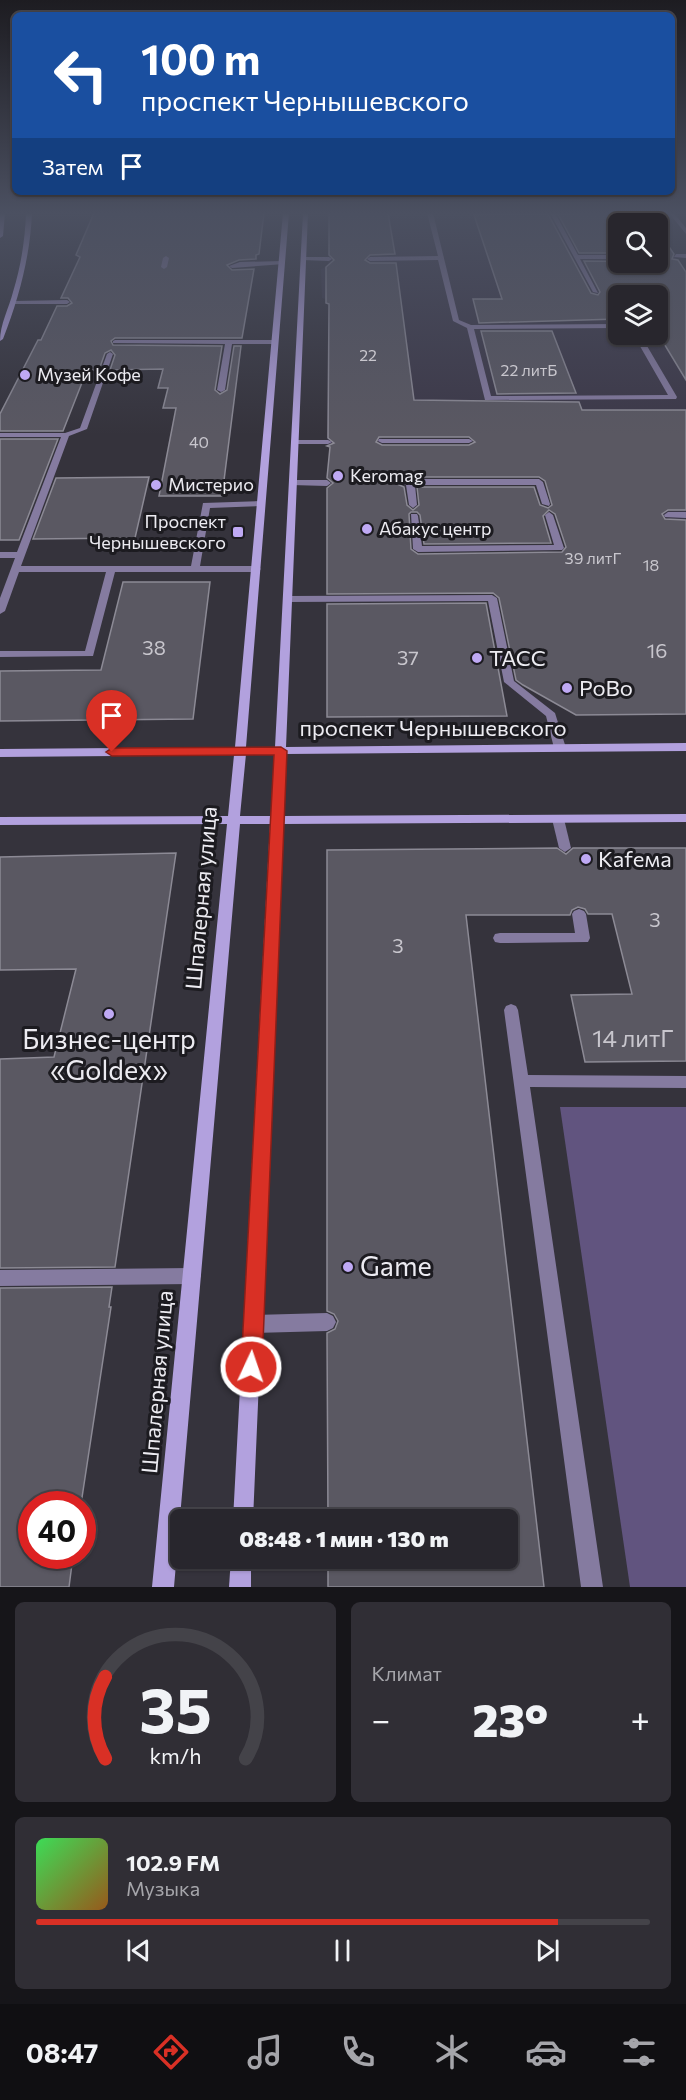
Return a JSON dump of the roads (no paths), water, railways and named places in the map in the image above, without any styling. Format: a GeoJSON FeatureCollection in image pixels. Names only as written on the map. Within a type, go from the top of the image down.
{"type":"FeatureCollection","features":[{"type":"Feature","properties":{"kind":"street"},"geometry":{"type":"LineString","coordinates":[[0,339],[18,287]]}},
{"type":"Feature","properties":{"kind":"street","name":"Шпалерная улица"},"geometry":{"type":"LineString","coordinates":[[164,1587],[280,287]]}},
{"type":"Feature","properties":{"kind":"street"},"geometry":{"type":"LineString","coordinates":[[244,1509],[303,287]]}},
{"type":"Feature","properties":{"kind":"street"},"geometry":{"type":"LineString","coordinates":[[448,287],[456,321],[470,327],[608,326]]}},
{"type":"Feature","properties":{"kind":"street"},"geometry":{"type":"LineString","coordinates":[[593,287],[596,292]]}},
{"type":"Feature","properties":{"kind":"street"},"geometry":{"type":"LineString","coordinates":[[14,303],[67,302]]}},
{"type":"Feature","properties":{"kind":"street"},"geometry":{"type":"LineString","coordinates":[[470,327],[488,398],[673,397],[642,345]]}},
{"type":"Feature","properties":{"kind":"street"},"geometry":{"type":"LineString","coordinates":[[115,342],[275,342]]}},
{"type":"Feature","properties":{"kind":"street"},"geometry":{"type":"LineString","coordinates":[[221,390],[229,342]]}},
{"type":"Feature","properties":{"kind":"street"},"geometry":{"type":"LineString","coordinates":[[0,435],[66,435],[83,429],[110,354]]}},
{"type":"Feature","properties":{"kind":"street"},"geometry":{"type":"LineString","coordinates":[[0,611],[66,435]]}},
{"type":"Feature","properties":{"kind":"street"},"geometry":{"type":"LineString","coordinates":[[382,441],[469,441]]}},
{"type":"Feature","properties":{"kind":"street"},"geometry":{"type":"LineString","coordinates":[[296,442],[327,442]]}},
{"type":"Feature","properties":{"kind":"street"},"geometry":{"type":"LineString","coordinates":[[413,505],[406,482],[539,482],[546,504]]}},
{"type":"Feature","properties":{"kind":"street"},"geometry":{"type":"LineString","coordinates":[[294,483],[327,483]]}},
{"type":"Feature","properties":{"kind":"street"},"geometry":{"type":"LineString","coordinates":[[195,569],[206,505],[261,504]]}},
{"type":"Feature","properties":{"kind":"street"},"geometry":{"type":"LineString","coordinates":[[414,516],[418,549],[558,548],[549,515]]}},
{"type":"Feature","properties":{"kind":"street"},"geometry":{"type":"LineString","coordinates":[[668,515],[686,515]]}},
{"type":"Feature","properties":{"kind":"street"},"geometry":{"type":"LineString","coordinates":[[0,555],[21,555]]}},
{"type":"Feature","properties":{"kind":"street"},"geometry":{"type":"LineString","coordinates":[[16,569],[256,569]]}},
{"type":"Feature","properties":{"kind":"street"},"geometry":{"type":"LineString","coordinates":[[0,654],[89,654],[111,569]]}},
{"type":"Feature","properties":{"kind":"street"},"geometry":{"type":"LineString","coordinates":[[288,599],[492,598],[509,682],[551,715],[560,748]]}},
{"type":"Feature","properties":{"kind":"street","name":"проспект Чернышевского"},"geometry":{"type":"LineString","coordinates":[[0,753],[686,747]]}},
{"type":"Feature","properties":{"kind":"street"},"geometry":{"type":"LineString","coordinates":[[0,821],[686,818]]}},
{"type":"Feature","properties":{"kind":"street"},"geometry":{"type":"LineString","coordinates":[[558,819],[565,848]]}},
{"type":"Feature","properties":{"kind":"street"},"geometry":{"type":"LineString","coordinates":[[500,938],[583,938],[579,914]]}},
{"type":"Feature","properties":{"kind":"street"},"geometry":{"type":"LineString","coordinates":[[511,1010],[592,1587]]}},
{"type":"Feature","properties":{"kind":"street"},"geometry":{"type":"LineString","coordinates":[[521,1081],[686,1082]]}},
{"type":"Feature","properties":{"kind":"street"},"geometry":{"type":"LineString","coordinates":[[0,1278],[192,1276]]}},
{"type":"Feature","properties":{"kind":"street"},"geometry":{"type":"LineString","coordinates":[[253,1324],[327,1322]]}},
{"type":"Feature","properties":{"kind":"street"},"geometry":{"type":"LineString","coordinates":[[240,1587],[241,1569]]}},
{"type":"Feature","properties":{"kind":"place","name":"Музей Кофе"},"geometry":{"type":"Point","coordinates":[25,375]}},
{"type":"Feature","properties":{"kind":"place","name":"Keromag"},"geometry":{"type":"Point","coordinates":[338,476]}},
{"type":"Feature","properties":{"kind":"place","name":"Мистерио"},"geometry":{"type":"Point","coordinates":[156,485]}},
{"type":"Feature","properties":{"kind":"place","name":"Абакус центр"},"geometry":{"type":"Point","coordinates":[367,529]}},
{"type":"Feature","properties":{"kind":"place","name":"Проспект Чернышевского"},"geometry":{"type":"Point","coordinates":[238,532]}},
{"type":"Feature","properties":{"kind":"place","name":"ТАСС"},"geometry":{"type":"Point","coordinates":[477,658]}},
{"type":"Feature","properties":{"kind":"place","name":"PoBo"},"geometry":{"type":"Point","coordinates":[567,688]}},
{"type":"Feature","properties":{"kind":"place","name":"Каfема"},"geometry":{"type":"Point","coordinates":[586,859]}},
{"type":"Feature","properties":{"kind":"place","name":"Бизнес-центр «Goldex»"},"geometry":{"type":"Point","coordinates":[109,1014]}},
{"type":"Feature","properties":{"kind":"place","name":"Game"},"geometry":{"type":"Point","coordinates":[348,1267]}}]}
